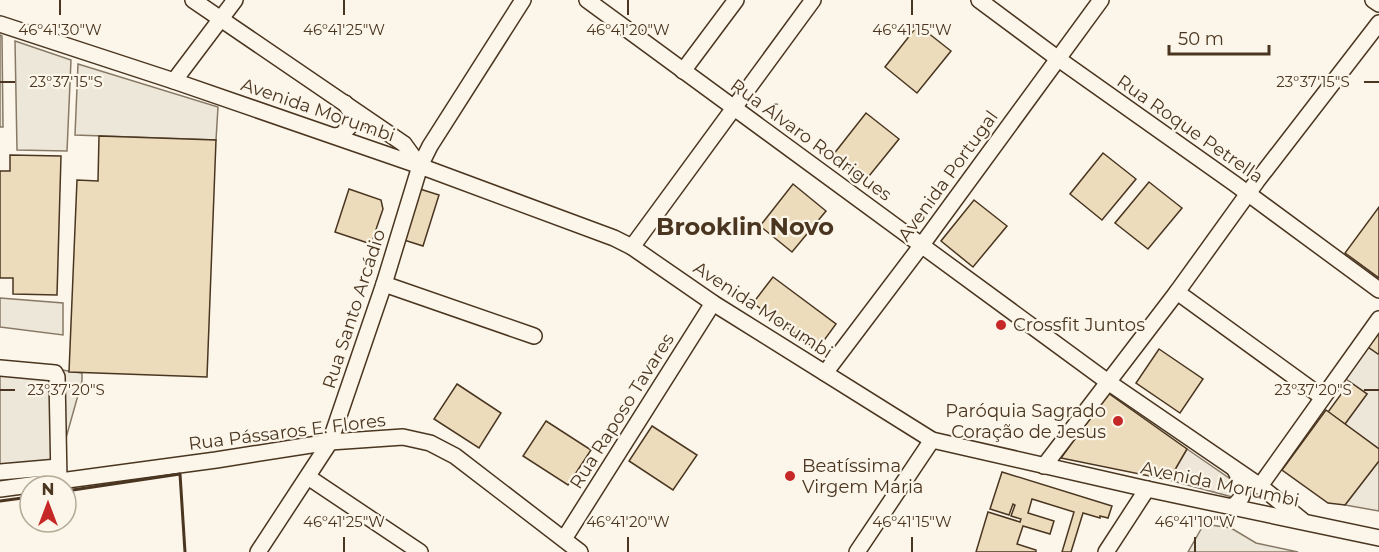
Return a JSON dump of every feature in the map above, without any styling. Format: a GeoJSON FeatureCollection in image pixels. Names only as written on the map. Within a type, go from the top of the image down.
{"type":"FeatureCollection","features":[{"type":"Feature","properties":{"kind":"street"},"geometry":{"type":"LineString","coordinates":[[193,0],[404,144],[420,166]]}},
{"type":"Feature","properties":{"kind":"street"},"geometry":{"type":"LineString","coordinates":[[174,81],[235,0]]}},
{"type":"Feature","properties":{"kind":"street","name":"Rua Santo Arcádio"},"geometry":{"type":"LineString","coordinates":[[258,552],[330,442],[384,284],[420,166],[430,146],[523,0]]}},
{"type":"Feature","properties":{"kind":"street","name":"Rua Álvaro Rodrigues"},"geometry":{"type":"LineString","coordinates":[[587,0],[1108,382],[1260,486],[1304,522]]}},
{"type":"Feature","properties":{"kind":"street"},"geometry":{"type":"LineString","coordinates":[[683,71],[736,0]]}},
{"type":"Feature","properties":{"kind":"street"},"geometry":{"type":"LineString","coordinates":[[632,247],[813,0]]}},
{"type":"Feature","properties":{"kind":"street","name":"Rua Roque Petrella"},"geometry":{"type":"LineString","coordinates":[[979,0],[998,5],[1057,58],[1379,290]]}},
{"type":"Feature","properties":{"kind":"street","name":"Avenida Portugal"},"geometry":{"type":"LineString","coordinates":[[825,373],[1101,0]]}},
{"type":"Feature","properties":{"kind":"street"},"geometry":{"type":"LineString","coordinates":[[1373,0],[1379,4]]}},
{"type":"Feature","properties":{"kind":"street"},"geometry":{"type":"LineString","coordinates":[[1044,466],[1379,22]]}},
{"type":"Feature","properties":{"kind":"street","name":"Avenida Morumbi"},"geometry":{"type":"LineString","coordinates":[[0,24],[334,136],[614,238],[632,247],[714,303],[932,440],[1147,489],[1379,538]]}},
{"type":"Feature","properties":{"kind":"street"},"geometry":{"type":"LineString","coordinates":[[334,136],[341,135],[350,126],[351,113],[345,103]]}},
{"type":"Feature","properties":{"kind":"street"},"geometry":{"type":"LineString","coordinates":[[384,284],[534,336]]}},
{"type":"Feature","properties":{"kind":"street"},"geometry":{"type":"LineString","coordinates":[[1177,292],[1322,397]]}},
{"type":"Feature","properties":{"kind":"street","name":"Rua Raposo Tavares"},"geometry":{"type":"LineString","coordinates":[[564,539],[714,303]]}},
{"type":"Feature","properties":{"kind":"street"},"geometry":{"type":"LineString","coordinates":[[1260,486],[1379,319]]}},
{"type":"Feature","properties":{"kind":"street"},"geometry":{"type":"LineString","coordinates":[[0,368],[55,373],[57,377],[59,474],[0,472]]}},
{"type":"Feature","properties":{"kind":"street","name":"Rua Pássaros E. Flores"},"geometry":{"type":"LineString","coordinates":[[59,474],[216,460],[330,442],[403,437],[430,443],[455,456],[580,552]]}},
{"type":"Feature","properties":{"kind":"street"},"geometry":{"type":"LineString","coordinates":[[857,552],[932,440]]}},
{"type":"Feature","properties":{"kind":"street"},"geometry":{"type":"LineString","coordinates":[[1232,507],[1242,499],[1243,493],[1243,486],[1235,470]]}},
{"type":"Feature","properties":{"kind":"street"},"geometry":{"type":"LineString","coordinates":[[308,477],[402,547],[420,552]]}},
{"type":"Feature","properties":{"kind":"street","name":"Rua Pássaros E. Flores"},"geometry":{"type":"LineString","coordinates":[[0,489],[18,484]]}},
{"type":"Feature","properties":{"kind":"street"},"geometry":{"type":"LineString","coordinates":[[1106,552],[1147,489]]}},
{"type":"Feature","properties":{"kind":"shaded area"},"geometry":{"type":"Polygon","coordinates":[[[0,35],[2,36],[3,127],[0,127],[0,35]]]}},
{"type":"Feature","properties":{"kind":"shaded area"},"geometry":{"type":"Polygon","coordinates":[[[15,41],[71,60],[67,151],[17,150],[15,41]]]}},
{"type":"Feature","properties":{"kind":"shaded area"},"geometry":{"type":"Polygon","coordinates":[[[78,64],[218,107],[216,140],[75,135],[78,64]]]}},
{"type":"Feature","properties":{"kind":"shaded area"},"geometry":{"type":"Polygon","coordinates":[[[0,298],[63,303],[63,335],[0,327],[0,298]]]}},
{"type":"Feature","properties":{"kind":"shaded area"},"geometry":{"type":"Polygon","coordinates":[[[1368,347],[1379,353],[1379,449],[1345,424],[1367,394],[1346,379],[1368,347]]]}},
{"type":"Feature","properties":{"kind":"shaded area"},"geometry":{"type":"Polygon","coordinates":[[[0,361],[82,373],[82,381],[57,470],[0,476],[0,361]]]}},
{"type":"Feature","properties":{"kind":"shaded area"},"geometry":{"type":"Polygon","coordinates":[[[1187,449],[1242,487],[1236,498],[1169,480],[1187,449]]]}},
{"type":"Feature","properties":{"kind":"shaded area"},"geometry":{"type":"Polygon","coordinates":[[[1379,461],[1379,511],[1345,505],[1375,466],[1379,461]]]}},
{"type":"Feature","properties":{"kind":"shaded area"},"geometry":{"type":"Polygon","coordinates":[[[1204,524],[1231,528],[1256,543],[1298,552],[1188,552],[1204,524]]]}},
{"type":"Feature","properties":{"kind":"building"},"geometry":{"type":"Polygon","coordinates":[[[918,25],[951,51],[917,93],[885,67],[918,25]]]}},
{"type":"Feature","properties":{"kind":"building"},"geometry":{"type":"Polygon","coordinates":[[[866,113],[899,139],[865,181],[833,155],[866,113]]]}},
{"type":"Feature","properties":{"kind":"building"},"geometry":{"type":"Polygon","coordinates":[[[99,136],[216,140],[207,377],[69,372],[77,180],[98,181],[99,136]]]}},
{"type":"Feature","properties":{"kind":"building"},"geometry":{"type":"Polygon","coordinates":[[[1103,153],[1136,179],[1102,220],[1070,194],[1103,153]]]}},
{"type":"Feature","properties":{"kind":"building"},"geometry":{"type":"Polygon","coordinates":[[[10,155],[61,156],[57,295],[13,294],[13,278],[0,278],[0,171],[10,171],[10,155]]]}},
{"type":"Feature","properties":{"kind":"building"},"geometry":{"type":"Polygon","coordinates":[[[1149,182],[1182,208],[1148,249],[1115,223],[1149,182]]]}},
{"type":"Feature","properties":{"kind":"building"},"geometry":{"type":"Polygon","coordinates":[[[793,184],[826,211],[792,252],[760,226],[793,184]]]}},
{"type":"Feature","properties":{"kind":"building"},"geometry":{"type":"Polygon","coordinates":[[[349,189],[381,200],[383,209],[371,244],[335,232],[349,189]]]}},
{"type":"Feature","properties":{"kind":"building"},"geometry":{"type":"Polygon","coordinates":[[[420,189],[439,195],[423,246],[404,240],[420,189]]]}},
{"type":"Feature","properties":{"kind":"building"},"geometry":{"type":"Polygon","coordinates":[[[974,200],[1007,226],[973,267],[941,241],[974,200]]]}},
{"type":"Feature","properties":{"kind":"building"},"geometry":{"type":"Polygon","coordinates":[[[1379,207],[1379,278],[1345,253],[1379,207]]]}},
{"type":"Feature","properties":{"kind":"building"},"geometry":{"type":"Polygon","coordinates":[[[773,277],[836,324],[817,350],[753,303],[773,277]]]}},
{"type":"Feature","properties":{"kind":"building"},"geometry":{"type":"Polygon","coordinates":[[[1379,333],[1379,353],[1378,354],[1368,347],[1379,333]]]}},
{"type":"Feature","properties":{"kind":"building"},"geometry":{"type":"Polygon","coordinates":[[[1159,349],[1203,379],[1180,413],[1136,383],[1159,349]]]}},
{"type":"Feature","properties":{"kind":"building"},"geometry":{"type":"Polygon","coordinates":[[[1350,382],[1367,394],[1345,424],[1328,412],[1350,382]]]}},
{"type":"Feature","properties":{"kind":"building"},"geometry":{"type":"Polygon","coordinates":[[[457,384],[501,413],[479,448],[434,419],[457,384]]]}},
{"type":"Feature","properties":{"kind":"building","name":"Paróquia Sagrado Coração de Jesus"},"geometry":{"type":"Polygon","coordinates":[[[1108,393],[1187,449],[1169,480],[1061,458],[1108,393]]]}},
{"type":"Feature","properties":{"kind":"building"},"geometry":{"type":"Polygon","coordinates":[[[1326,410],[1379,449],[1379,461],[1345,505],[1328,503],[1282,470],[1326,410]]]}},
{"type":"Feature","properties":{"kind":"building"},"geometry":{"type":"Polygon","coordinates":[[[546,421],[591,450],[568,485],[523,456],[546,421]]]}},
{"type":"Feature","properties":{"kind":"building"},"geometry":{"type":"Polygon","coordinates":[[[652,426],[697,455],[673,490],[629,461],[652,426]]]}},
{"type":"Feature","properties":{"kind":"building"},"geometry":{"type":"Polygon","coordinates":[[[1002,472],[1112,506],[1108,518],[1083,513],[1071,552],[1062,552],[1074,512],[1032,499],[1028,513],[1054,521],[1050,534],[1023,526],[1017,544],[1036,550],[1036,552],[976,552],[988,512],[1020,522],[1021,519],[1011,516],[1015,505],[1013,504],[1009,515],[990,509],[1002,472]]]}},
{"type":"Feature","properties":{"kind":"wall"},"geometry":{"type":"LineString","coordinates":[[78,489],[180,474],[185,552]]}},
{"type":"Feature","properties":{"kind":"wall"},"geometry":{"type":"LineString","coordinates":[[0,501],[18,499]]}},
{"type":"Feature","properties":{"kind":"place","name":"Crossfit Juntos"},"geometry":{"type":"Point","coordinates":[1001,325]}},
{"type":"Feature","properties":{"kind":"place","name":"Paróquia Sagrado Coração de Jesus"},"geometry":{"type":"Point","coordinates":[1118,421]}},
{"type":"Feature","properties":{"kind":"place","name":"Beatíssima Virgem Maria"},"geometry":{"type":"Point","coordinates":[790,476]}},
{"type":"Feature","properties":{"kind":"district","name":"Brooklin Novo"},"geometry":{"type":"Point","coordinates":[745,227]}}]}
